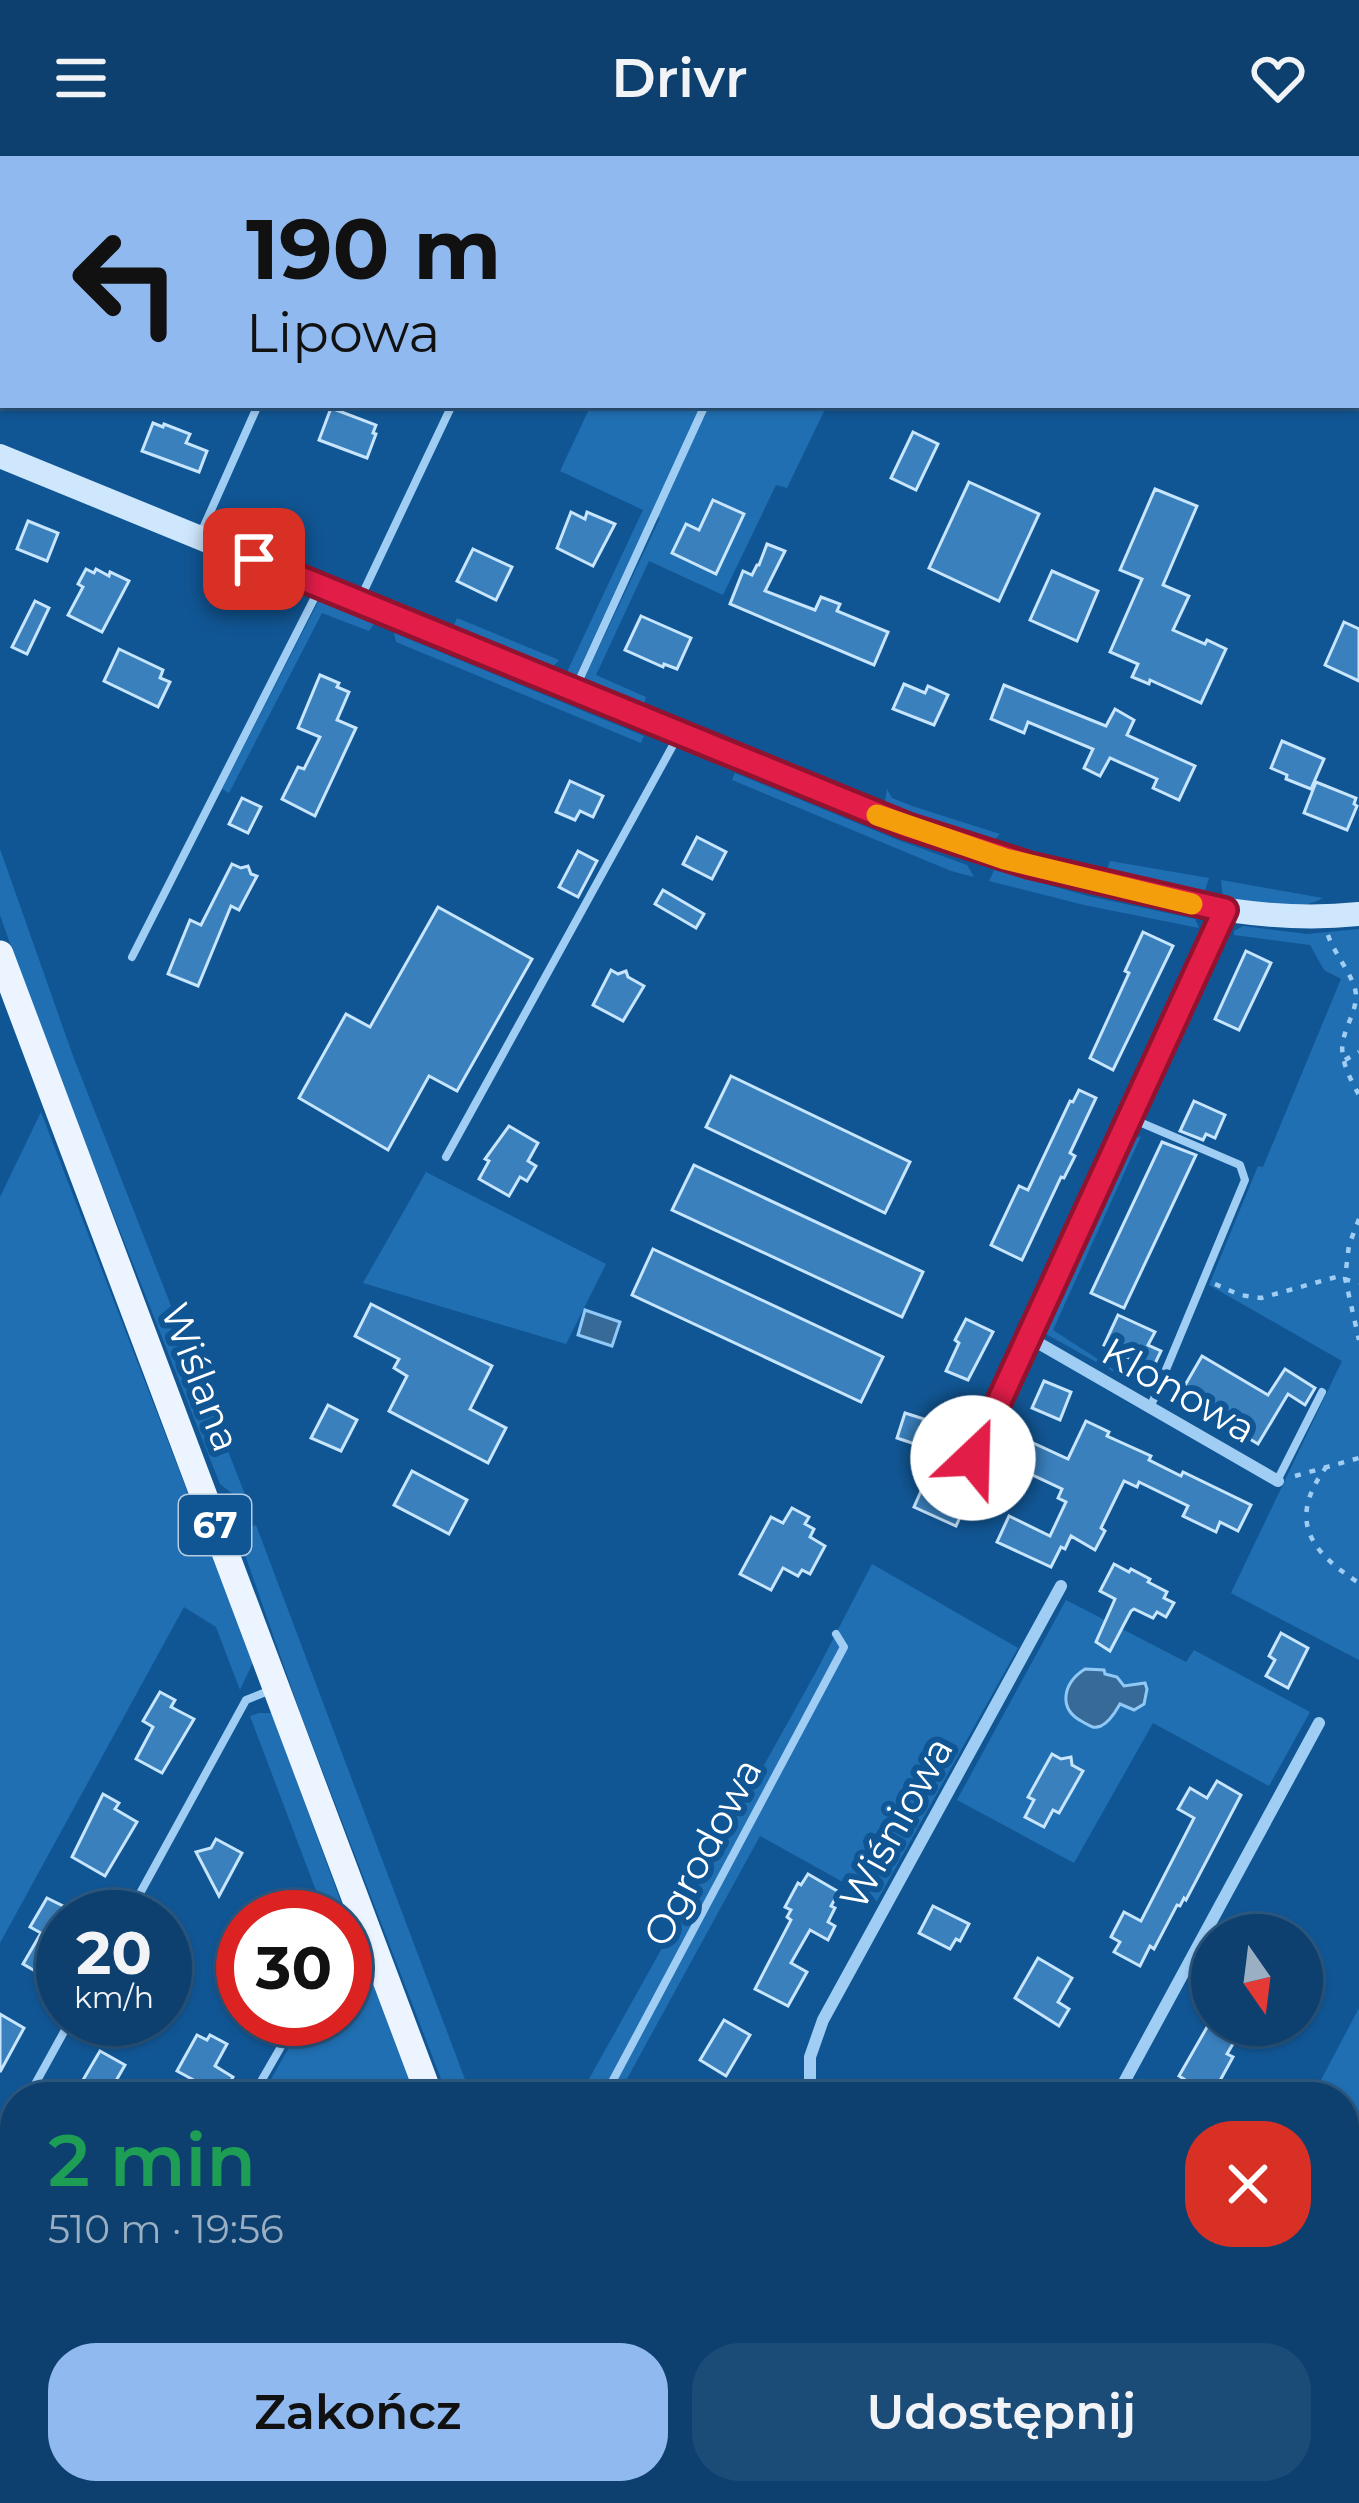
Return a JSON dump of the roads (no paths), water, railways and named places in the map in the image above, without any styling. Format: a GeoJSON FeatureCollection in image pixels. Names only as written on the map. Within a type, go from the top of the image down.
{"type":"FeatureCollection","features":[{"type":"Feature","properties":{"kind":"main road","name":"Wiślana"},"geometry":{"type":"LineString","coordinates":[[0,954],[276,1687],[341,1890]]}},
{"type":"Feature","properties":{"kind":"main road","name":"Wiślana"},"geometry":{"type":"LineString","coordinates":[[372,1971],[423,2082]]}},
{"type":"Feature","properties":{"kind":"street"},"geometry":{"type":"LineString","coordinates":[[0,456],[848,803],[959,844],[1053,872],[1225,910],[1264,916],[1359,914]]}},
{"type":"Feature","properties":{"kind":"street"},"geometry":{"type":"LineString","coordinates":[[973,1458],[1225,910]]}},
{"type":"Feature","properties":{"kind":"street","name":"Klonowa"},"geometry":{"type":"LineString","coordinates":[[1028,1337],[1277,1481]]}},
{"type":"Feature","properties":{"kind":"street","name":"Wiśniowa"},"geometry":{"type":"LineString","coordinates":[[810,2082],[809,2057],[823,2020],[1061,1586]]}},
{"type":"Feature","properties":{"kind":"street"},"geometry":{"type":"LineString","coordinates":[[1124,2082],[1319,1723]]}},
{"type":"Feature","properties":{"kind":"lane"},"geometry":{"type":"LineString","coordinates":[[199,537],[257,408]]}},
{"type":"Feature","properties":{"kind":"lane"},"geometry":{"type":"LineString","coordinates":[[359,602],[451,408]]}},
{"type":"Feature","properties":{"kind":"lane"},"geometry":{"type":"LineString","coordinates":[[574,691],[704,408]]}},
{"type":"Feature","properties":{"kind":"lane"},"geometry":{"type":"LineString","coordinates":[[132,957],[320,586]]}},
{"type":"Feature","properties":{"kind":"lane"},"geometry":{"type":"LineString","coordinates":[[446,1157],[679,734]]}},
{"type":"Feature","properties":{"kind":"lane"},"geometry":{"type":"LineString","coordinates":[[1130,1118],[1240,1165],[1245,1180],[1149,1409]]}},
{"type":"Feature","properties":{"kind":"lane","name":"Klonowa"},"geometry":{"type":"LineString","coordinates":[[1277,1481],[1322,1392]]}},
{"type":"Feature","properties":{"kind":"lane","name":"Ogrodowa"},"geometry":{"type":"LineString","coordinates":[[612,2082],[844,1647],[836,1634]]}},
{"type":"Feature","properties":{"kind":"lane"},"geometry":{"type":"LineString","coordinates":[[142,1890],[246,1700],[276,1687]]}},
{"type":"Feature","properties":{"kind":"lane"},"geometry":{"type":"LineString","coordinates":[[36,2082],[56,2046]]}},
{"type":"Feature","properties":{"kind":"lane"},"geometry":{"type":"LineString","coordinates":[[261,2082],[281,2046]]}}]}
